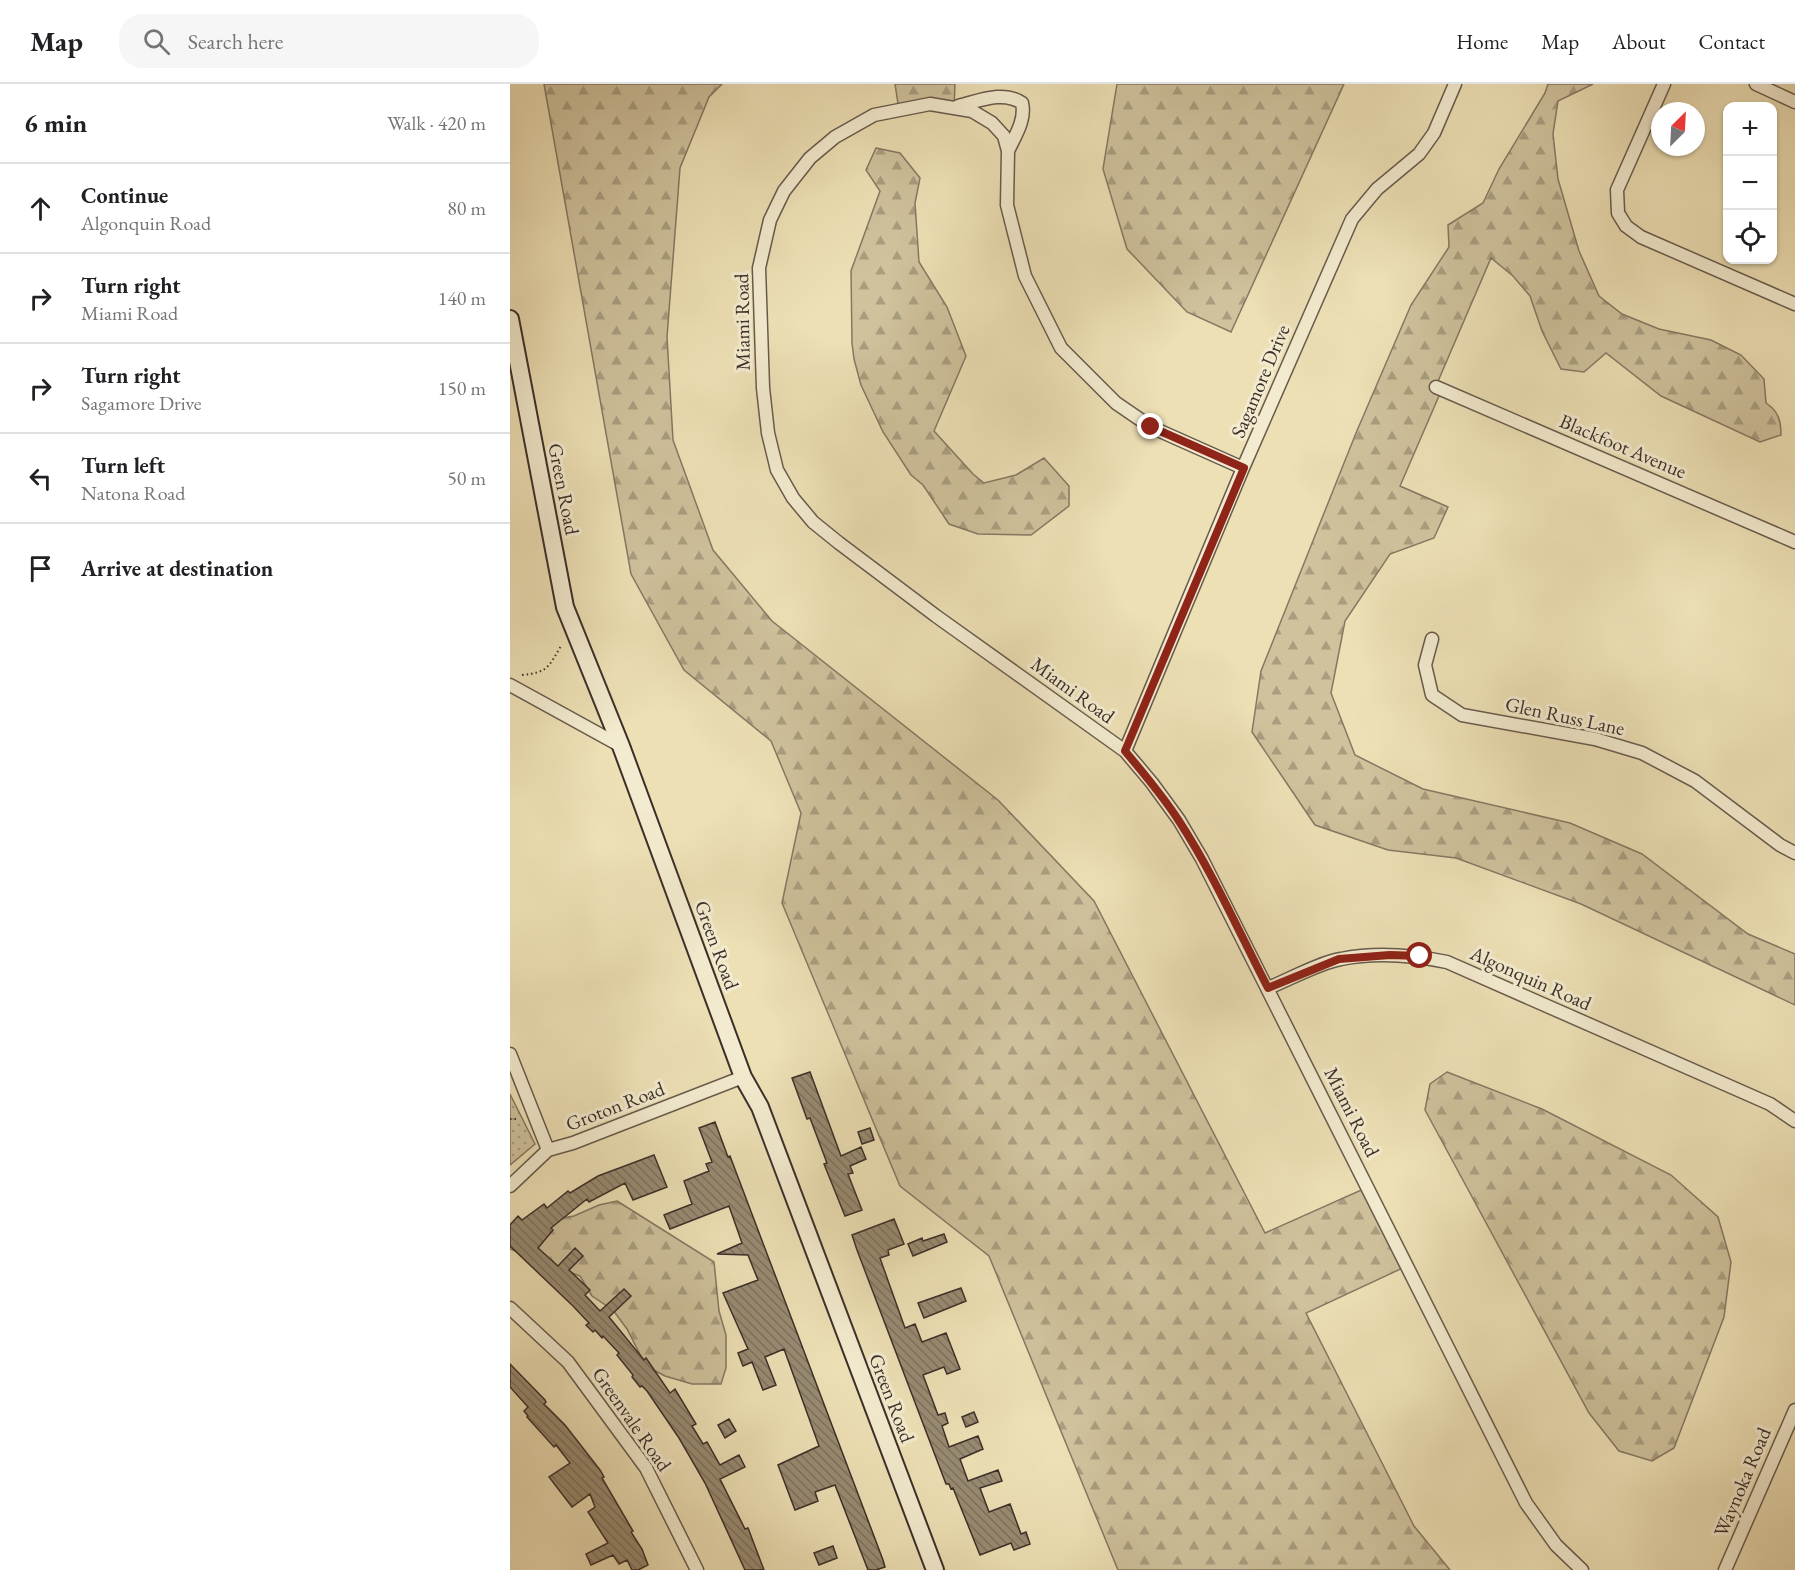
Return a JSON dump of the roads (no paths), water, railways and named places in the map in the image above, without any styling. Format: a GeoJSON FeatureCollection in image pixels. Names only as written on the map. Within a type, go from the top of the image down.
{"type":"FeatureCollection","features":[{"type":"Feature","properties":{"kind":"main road","name":"Green Road"},"geometry":{"type":"LineString","coordinates":[[510,319],[511,336],[565,607],[621,746],[743,1077],[760,1107],[935,1570]]}},
{"type":"Feature","properties":{"kind":"street","name":"Sagamore Drive"},"geometry":{"type":"LineString","coordinates":[[1125,751],[1352,219],[1377,189],[1419,154],[1434,133],[1455,84]]}},
{"type":"Feature","properties":{"kind":"street"},"geometry":{"type":"LineString","coordinates":[[1664,84],[1617,190],[1618,213],[1626,226],[1641,237],[1795,304]]}},
{"type":"Feature","properties":{"kind":"street"},"geometry":{"type":"LineString","coordinates":[[1756,84],[1795,102]]}},
{"type":"Feature","properties":{"kind":"street"},"geometry":{"type":"LineString","coordinates":[[954,107],[1002,96],[1014,98],[1022,103],[1024,111],[1020,127],[1008,151],[1007,205],[1025,276],[1060,348],[1116,404],[1151,427],[1244,468]]}},
{"type":"Feature","properties":{"kind":"street","name":"Miami Road"},"geometry":{"type":"LineString","coordinates":[[1008,151],[1004,136],[992,123],[972,111],[930,104],[873,115],[835,136],[810,158],[784,191],[770,220],[759,268],[763,388],[768,433],[777,470],[793,498],[813,522],[936,616],[1125,751],[1152,783],[1179,820],[1202,859],[1526,1503],[1556,1545],[1582,1570]]}},
{"type":"Feature","properties":{"kind":"street","name":"Blackfoot Avenue"},"geometry":{"type":"LineString","coordinates":[[1436,387],[1795,542]]}},
{"type":"Feature","properties":{"kind":"street","name":"Glen Russ Lane"},"geometry":{"type":"LineString","coordinates":[[1432,639],[1425,665],[1432,694],[1462,716],[1595,739],[1642,753],[1695,781],[1780,845],[1795,853]]}},
{"type":"Feature","properties":{"kind":"street"},"geometry":{"type":"LineString","coordinates":[[510,684],[621,746]]}},
{"type":"Feature","properties":{"kind":"street","name":"Algonquin Road"},"geometry":{"type":"LineString","coordinates":[[1268,988],[1339,959],[1390,955],[1420,956],[1447,962],[1770,1104],[1795,1121]]}},
{"type":"Feature","properties":{"kind":"street"},"geometry":{"type":"LineString","coordinates":[[510,1054],[548,1150]]}},
{"type":"Feature","properties":{"kind":"street","name":"Groton Road"},"geometry":{"type":"LineString","coordinates":[[510,1186],[548,1150],[573,1143],[743,1077]]}},
{"type":"Feature","properties":{"kind":"street","name":"Greenvale Road"},"geometry":{"type":"LineString","coordinates":[[510,1308],[568,1362],[646,1468],[698,1570]]}},
{"type":"Feature","properties":{"kind":"street","name":"Waynoka Road"},"geometry":{"type":"LineString","coordinates":[[1725,1570],[1795,1410]]}}]}
